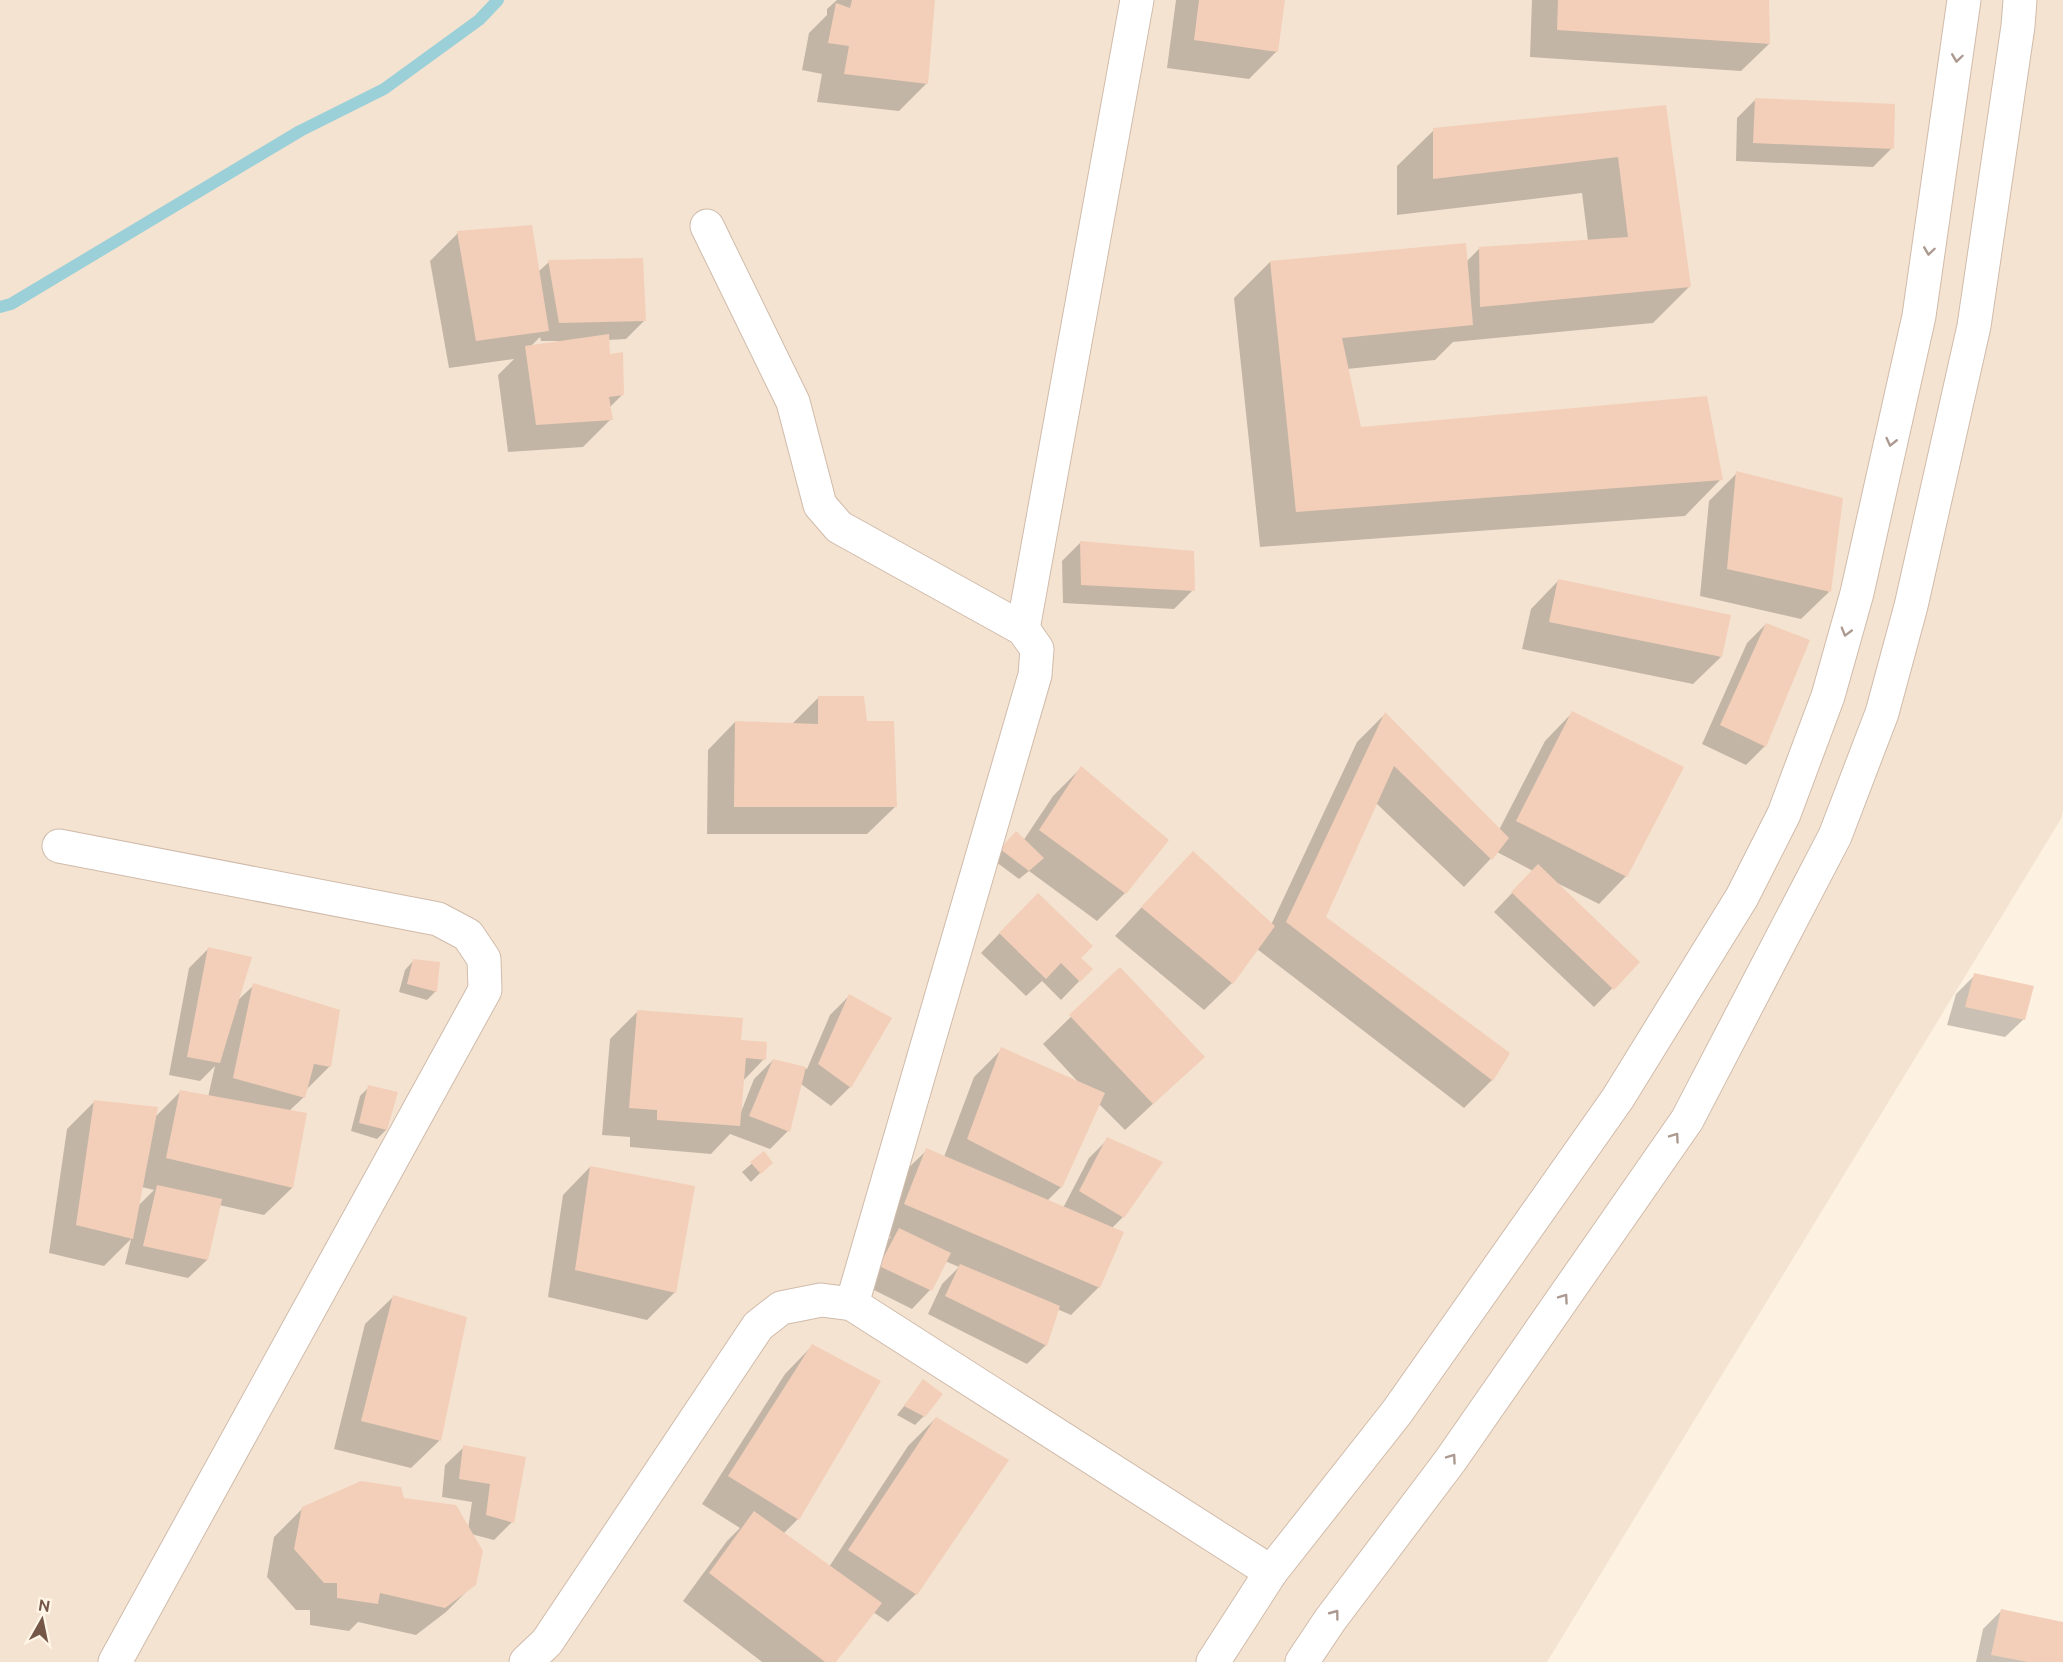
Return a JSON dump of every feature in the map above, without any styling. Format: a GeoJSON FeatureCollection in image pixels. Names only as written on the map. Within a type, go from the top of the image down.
{"type":"FeatureCollection","features":[{"type":"Feature","properties":{"kind":"street"},"geometry":{"type":"LineString","coordinates":[[1023,629],[1137,0]]}},
{"type":"Feature","properties":{"kind":"street"},"geometry":{"type":"LineString","coordinates":[[1213,1662],[1271,1572],[1397,1412],[1618,1098],[1742,897],[1784,814],[1828,696],[1857,593],[1919,316],[1964,0]]}},
{"type":"Feature","properties":{"kind":"street"},"geometry":{"type":"LineString","coordinates":[[1302,1662],[1330,1620],[1450,1461],[1687,1120],[1835,836],[1882,713],[1911,606],[1974,326],[2020,0]]}},
{"type":"Feature","properties":{"kind":"street"},"geometry":{"type":"LineString","coordinates":[[707,226],[792,402],[820,505],[839,526],[1023,629],[1037,649],[1035,675],[852,1304]]}},
{"type":"Feature","properties":{"kind":"street"},"geometry":{"type":"LineString","coordinates":[[58,846],[438,919],[468,935],[484,959],[485,990],[115,1662]]}},
{"type":"Feature","properties":{"kind":"street"},"geometry":{"type":"LineString","coordinates":[[526,1662],[547,1642],[758,1326],[781,1308],[820,1300],[852,1304],[1271,1572]]}},
{"type":"Feature","properties":{"kind":"shaded area"},"geometry":{"type":"Polygon","coordinates":[[[0,0],[2063,0],[2063,811],[2061,819],[1547,1662],[0,1662],[0,0]]]}},
{"type":"Feature","properties":{"kind":"building"},"geometry":{"type":"Polygon","coordinates":[[[852,0],[935,0],[928,84],[844,74],[849,46],[828,43],[836,3],[850,8],[852,0]]]}},
{"type":"Feature","properties":{"kind":"building"},"geometry":{"type":"Polygon","coordinates":[[[1199,0],[1285,0],[1278,52],[1194,40],[1199,0]]]}},
{"type":"Feature","properties":{"kind":"building"},"geometry":{"type":"Polygon","coordinates":[[[1558,0],[1769,0],[1770,44],[1557,30],[1558,0]]]}},
{"type":"Feature","properties":{"kind":"building"},"geometry":{"type":"Polygon","coordinates":[[[1755,98],[1895,104],[1894,149],[1753,143],[1755,98]]]}},
{"type":"Feature","properties":{"kind":"building"},"geometry":{"type":"Polygon","coordinates":[[[1666,105],[1691,287],[1480,307],[1479,247],[1628,237],[1618,157],[1433,179],[1433,128],[1666,105]]]}},
{"type":"Feature","properties":{"kind":"building"},"geometry":{"type":"Polygon","coordinates":[[[532,225],[549,331],[476,341],[457,231],[532,225]]]}},
{"type":"Feature","properties":{"kind":"building"},"geometry":{"type":"Polygon","coordinates":[[[1466,243],[1473,325],[1342,338],[1361,427],[1707,396],[1723,480],[1296,512],[1270,261],[1466,243]]]}},
{"type":"Feature","properties":{"kind":"building"},"geometry":{"type":"Polygon","coordinates":[[[643,258],[646,321],[559,323],[548,260],[643,258]]]}},
{"type":"Feature","properties":{"kind":"building"},"geometry":{"type":"Polygon","coordinates":[[[609,334],[610,354],[623,352],[624,395],[609,397],[613,420],[536,425],[525,346],[609,334]]]}},
{"type":"Feature","properties":{"kind":"building"},"geometry":{"type":"Polygon","coordinates":[[[1736,471],[1843,498],[1831,592],[1727,569],[1736,471]]]}},
{"type":"Feature","properties":{"kind":"building"},"geometry":{"type":"Polygon","coordinates":[[[1080,541],[1194,551],[1195,591],[1081,585],[1080,541]]]}},
{"type":"Feature","properties":{"kind":"building"},"geometry":{"type":"Polygon","coordinates":[[[1558,579],[1731,615],[1722,657],[1549,622],[1558,579]]]}},
{"type":"Feature","properties":{"kind":"building"},"geometry":{"type":"Polygon","coordinates":[[[1766,623],[1810,640],[1766,747],[1720,725],[1766,623]]]}},
{"type":"Feature","properties":{"kind":"building"},"geometry":{"type":"Polygon","coordinates":[[[818,696],[864,696],[867,721],[894,721],[897,807],[734,807],[735,721],[818,724],[818,696]]]}},
{"type":"Feature","properties":{"kind":"building"},"geometry":{"type":"Polygon","coordinates":[[[1572,711],[1684,767],[1627,877],[1516,821],[1572,711]]]}},
{"type":"Feature","properties":{"kind":"building"},"geometry":{"type":"Polygon","coordinates":[[[1385,712],[1509,838],[1492,860],[1394,766],[1326,917],[1510,1053],[1493,1081],[1286,922],[1385,712]]]}},
{"type":"Feature","properties":{"kind":"building"},"geometry":{"type":"Polygon","coordinates":[[[1081,766],[1169,840],[1126,894],[1039,830],[1081,766]]]}},
{"type":"Feature","properties":{"kind":"building"},"geometry":{"type":"Polygon","coordinates":[[[1016,831],[1044,858],[1029,871],[1000,849],[1016,831]]]}},
{"type":"Feature","properties":{"kind":"building"},"geometry":{"type":"Polygon","coordinates":[[[1193,851],[1275,926],[1233,984],[1141,907],[1193,851]]]}},
{"type":"Feature","properties":{"kind":"building"},"geometry":{"type":"Polygon","coordinates":[[[1538,864],[1640,962],[1614,990],[1511,892],[1538,864]]]}},
{"type":"Feature","properties":{"kind":"building"},"geometry":{"type":"Polygon","coordinates":[[[1038,893],[1093,946],[1081,958],[1093,969],[1080,982],[1061,963],[1046,979],[999,933],[1038,893]]]}},
{"type":"Feature","properties":{"kind":"building"},"geometry":{"type":"Polygon","coordinates":[[[208,947],[252,957],[220,1063],[187,1057],[208,947]]]}},
{"type":"Feature","properties":{"kind":"building"},"geometry":{"type":"Polygon","coordinates":[[[413,959],[440,962],[437,992],[407,984],[413,959]]]}},
{"type":"Feature","properties":{"kind":"building"},"geometry":{"type":"Polygon","coordinates":[[[1120,967],[1205,1057],[1153,1104],[1069,1015],[1120,967]]]}},
{"type":"Feature","properties":{"kind":"building"},"geometry":{"type":"Polygon","coordinates":[[[1974,973],[2034,986],[2025,1020],[1965,1007],[1974,973]]]}},
{"type":"Feature","properties":{"kind":"building"},"geometry":{"type":"Polygon","coordinates":[[[253,983],[340,1010],[331,1067],[314,1064],[305,1098],[233,1078],[253,983]]]}},
{"type":"Feature","properties":{"kind":"building"},"geometry":{"type":"Polygon","coordinates":[[[849,994],[892,1018],[851,1088],[818,1064],[849,994]]]}},
{"type":"Feature","properties":{"kind":"building"},"geometry":{"type":"Polygon","coordinates":[[[637,1010],[743,1018],[741,1040],[767,1042],[766,1060],[746,1058],[740,1126],[657,1120],[657,1110],[629,1108],[637,1010]]]}},
{"type":"Feature","properties":{"kind":"building"},"geometry":{"type":"Polygon","coordinates":[[[1001,1047],[1105,1093],[1062,1188],[967,1139],[1001,1047]]]}},
{"type":"Feature","properties":{"kind":"building"},"geometry":{"type":"Polygon","coordinates":[[[773,1059],[806,1067],[790,1132],[749,1116],[773,1059]]]}},
{"type":"Feature","properties":{"kind":"building"},"geometry":{"type":"Polygon","coordinates":[[[368,1085],[398,1092],[387,1130],[359,1123],[368,1085]]]}},
{"type":"Feature","properties":{"kind":"building"},"geometry":{"type":"Polygon","coordinates":[[[180,1090],[307,1113],[293,1188],[166,1158],[180,1090]]]}},
{"type":"Feature","properties":{"kind":"building"},"geometry":{"type":"Polygon","coordinates":[[[94,1100],[158,1107],[133,1239],[76,1225],[94,1100]]]}},
{"type":"Feature","properties":{"kind":"building"},"geometry":{"type":"Polygon","coordinates":[[[1107,1137],[1163,1162],[1124,1218],[1079,1191],[1107,1137]]]}},
{"type":"Feature","properties":{"kind":"building"},"geometry":{"type":"Polygon","coordinates":[[[926,1148],[1124,1232],[1100,1288],[904,1204],[926,1148]]]}},
{"type":"Feature","properties":{"kind":"building"},"geometry":{"type":"Polygon","coordinates":[[[764,1151],[773,1163],[761,1174],[750,1162],[764,1151]]]}},
{"type":"Feature","properties":{"kind":"building"},"geometry":{"type":"Polygon","coordinates":[[[590,1166],[695,1186],[676,1293],[575,1270],[590,1166]]]}},
{"type":"Feature","properties":{"kind":"building"},"geometry":{"type":"Polygon","coordinates":[[[157,1185],[222,1199],[208,1260],[143,1246],[157,1185]]]}},
{"type":"Feature","properties":{"kind":"building"},"geometry":{"type":"Polygon","coordinates":[[[899,1228],[951,1253],[932,1291],[879,1266],[899,1228]]]}},
{"type":"Feature","properties":{"kind":"building"},"geometry":{"type":"Polygon","coordinates":[[[960,1264],[1060,1306],[1047,1346],[945,1296],[960,1264]]]}},
{"type":"Feature","properties":{"kind":"building"},"geometry":{"type":"Polygon","coordinates":[[[393,1295],[467,1317],[441,1441],[361,1421],[393,1295]]]}},
{"type":"Feature","properties":{"kind":"building"},"geometry":{"type":"Polygon","coordinates":[[[812,1344],[881,1381],[799,1520],[728,1476],[812,1344]]]}},
{"type":"Feature","properties":{"kind":"building"},"geometry":{"type":"Polygon","coordinates":[[[923,1379],[943,1394],[925,1417],[904,1406],[923,1379]]]}},
{"type":"Feature","properties":{"kind":"building"},"geometry":{"type":"Polygon","coordinates":[[[936,1417],[1009,1460],[917,1595],[848,1550],[936,1417]]]}},
{"type":"Feature","properties":{"kind":"building"},"geometry":{"type":"Polygon","coordinates":[[[463,1445],[526,1457],[514,1523],[486,1515],[490,1484],[459,1479],[463,1445]]]}},
{"type":"Feature","properties":{"kind":"building"},"geometry":{"type":"Polygon","coordinates":[[[361,1481],[401,1487],[404,1498],[456,1505],[483,1551],[476,1585],[445,1608],[380,1593],[378,1604],[337,1598],[337,1583],[324,1583],[294,1549],[302,1507],[361,1481]]]}},
{"type":"Feature","properties":{"kind":"building"},"geometry":{"type":"Polygon","coordinates":[[[754,1511],[882,1603],[836,1662],[825,1662],[709,1573],[754,1511]]]}},
{"type":"Feature","properties":{"kind":"building"},"geometry":{"type":"Polygon","coordinates":[[[2001,1609],[2063,1622],[2063,1662],[2028,1662],[1991,1655],[2001,1609]]]}},
{"type":"Feature","properties":{"kind":"waterway"},"geometry":{"type":"LineString","coordinates":[[0,307],[11,304],[300,131],[384,89],[479,20],[498,0]]}}]}
